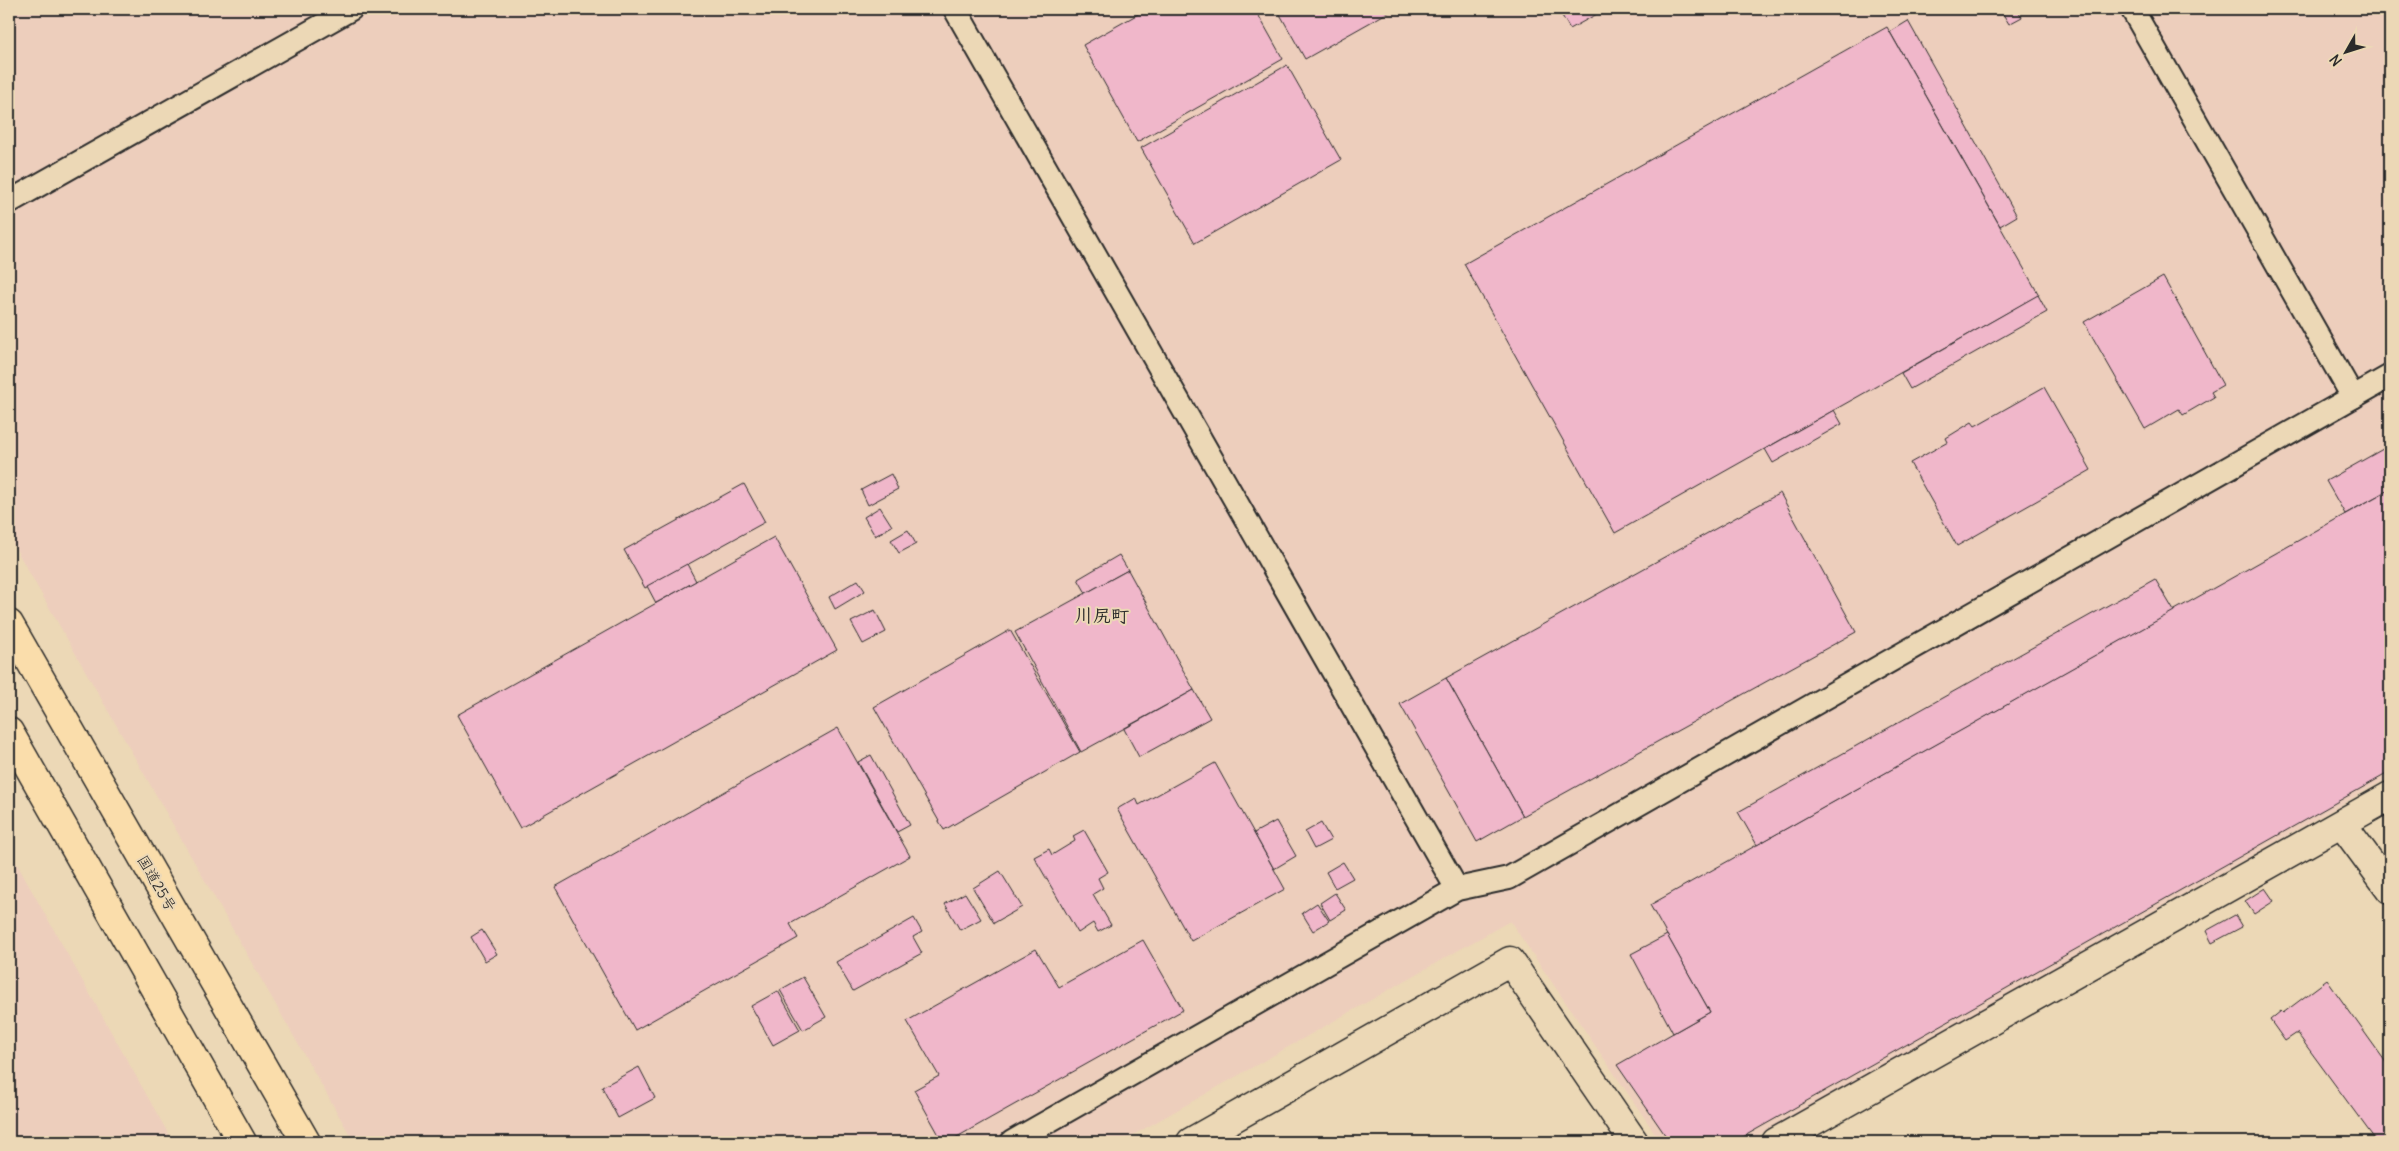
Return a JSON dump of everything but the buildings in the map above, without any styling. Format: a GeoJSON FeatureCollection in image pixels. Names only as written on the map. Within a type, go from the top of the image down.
{"type":"FeatureCollection","features":[{"type":"Feature","properties":{"kind":"highway","name":"国道25号"},"geometry":{"type":"LineString","coordinates":[[9,624],[306,1142]]}},
{"type":"Feature","properties":{"kind":"highway"},"geometry":{"type":"LineString","coordinates":[[9,732],[242,1142]]}},
{"type":"Feature","properties":{"kind":"street"},"geometry":{"type":"LineString","coordinates":[[1776,1142],[2390,796]]}},
{"type":"Feature","properties":{"kind":"street"},"geometry":{"type":"LineString","coordinates":[[2342,824],[2390,888]]}},
{"type":"Feature","properties":{"kind":"street"},"geometry":{"type":"LineString","coordinates":[[1191,1142],[1510,962],[1634,1142]]}},
{"type":"Feature","properties":{"kind":"lane"},"geometry":{"type":"LineString","coordinates":[[9,202],[351,9]]}},
{"type":"Feature","properties":{"kind":"lane"},"geometry":{"type":"LineString","coordinates":[[955,9],[1457,889]]}},
{"type":"Feature","properties":{"kind":"lane"},"geometry":{"type":"LineString","coordinates":[[2132,9],[2353,397]]}},
{"type":"Feature","properties":{"kind":"lane"},"geometry":{"type":"LineString","coordinates":[[1012,1142],[1457,889],[1509,878],[2390,376]]}},
{"type":"Feature","properties":{"kind":"shaded area"},"geometry":{"type":"Polygon","coordinates":[[[9,9],[2390,9],[2390,777],[1746,1142],[1661,1142],[1510,921],[1121,1142],[354,1142],[9,537],[9,9]]]}},
{"type":"Feature","properties":{"kind":"shaded area"},"geometry":{"type":"Polygon","coordinates":[[[9,850],[173,1142],[9,1142],[9,850]]]}},
{"type":"Feature","properties":{"kind":"district","name":"川尻町"},"geometry":{"type":"Point","coordinates":[1102,615]}}]}
